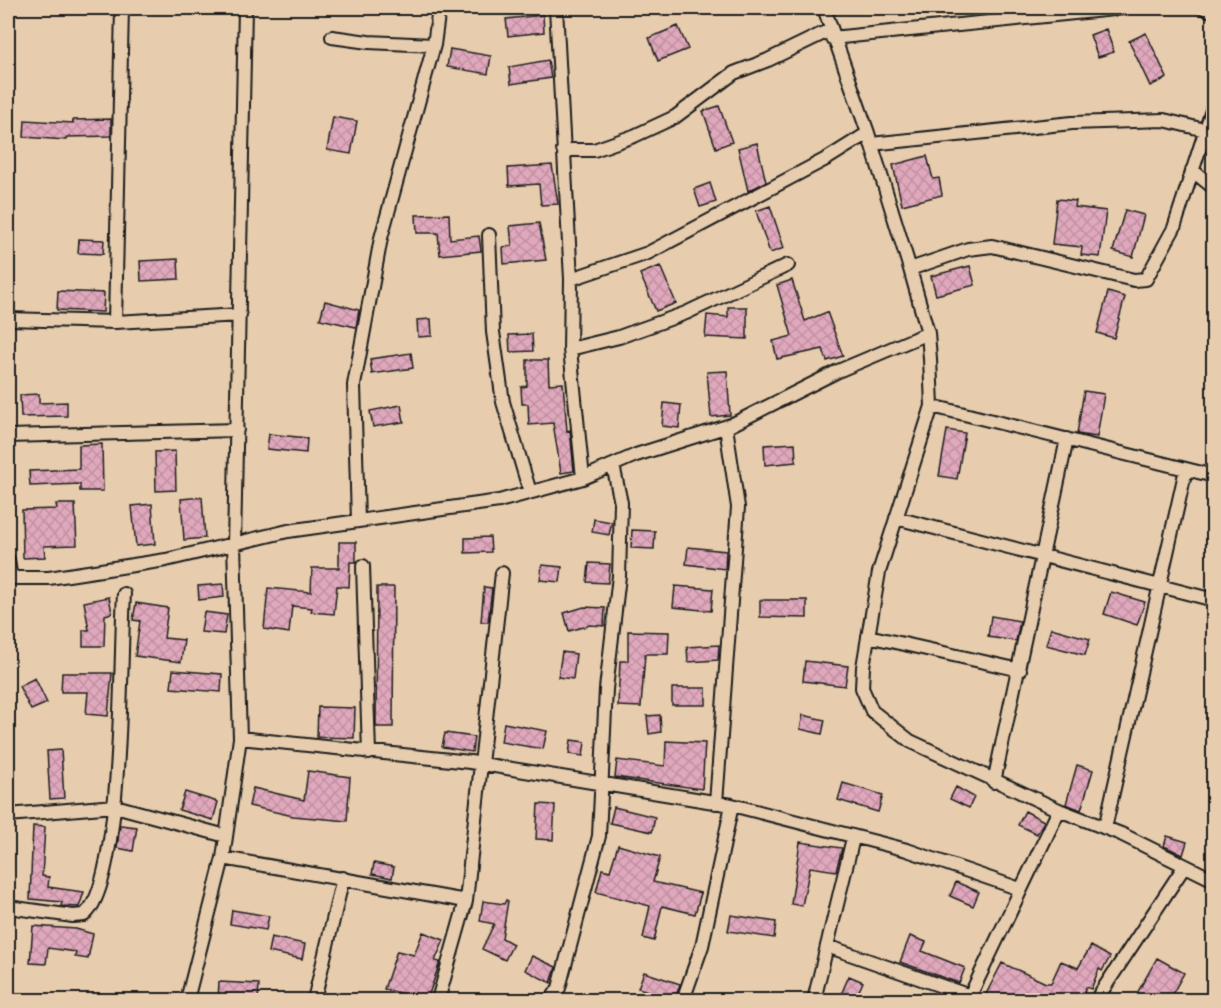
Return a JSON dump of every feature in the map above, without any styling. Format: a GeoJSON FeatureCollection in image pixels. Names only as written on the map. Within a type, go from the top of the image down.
{"type":"FeatureCollection","features":[{"type":"Feature","properties":{"kind":"street"},"geometry":{"type":"LineString","coordinates":[[115,322],[122,8]]}},
{"type":"Feature","properties":{"kind":"street"},"geometry":{"type":"LineString","coordinates":[[187,1000],[223,858],[240,738],[234,545],[245,8]]}},
{"type":"Feature","properties":{"kind":"street"},"geometry":{"type":"LineString","coordinates":[[358,520],[354,385],[381,238],[434,45],[440,8]]}},
{"type":"Feature","properties":{"kind":"street"},"geometry":{"type":"LineString","coordinates":[[556,8],[571,279],[570,349],[583,478]]}},
{"type":"Feature","properties":{"kind":"street"},"geometry":{"type":"LineString","coordinates":[[824,8],[831,34],[869,139],[928,333],[932,406],[879,572],[868,636],[862,688],[872,711],[910,741],[994,782],[1105,828],[1213,880]]}},
{"type":"Feature","properties":{"kind":"street"},"geometry":{"type":"LineString","coordinates":[[563,150],[594,150],[634,136],[675,117],[734,73],[831,34],[1124,8]]}},
{"type":"Feature","properties":{"kind":"street"},"geometry":{"type":"LineString","coordinates":[[1204,8],[1214,12]]}},
{"type":"Feature","properties":{"kind":"street"},"geometry":{"type":"LineString","coordinates":[[332,37],[368,42],[434,45]]}},
{"type":"Feature","properties":{"kind":"street"},"geometry":{"type":"LineString","coordinates":[[910,269],[968,249],[992,246],[1134,280],[1146,279],[1174,228],[1214,104]]}},
{"type":"Feature","properties":{"kind":"street"},"geometry":{"type":"LineString","coordinates":[[571,279],[648,253],[869,139],[1071,123],[1164,120],[1205,130]]}},
{"type":"Feature","properties":{"kind":"street"},"geometry":{"type":"LineString","coordinates":[[1192,170],[1214,188]]}},
{"type":"Feature","properties":{"kind":"street"},"geometry":{"type":"LineString","coordinates":[[489,235],[493,332],[503,402],[530,492]]}},
{"type":"Feature","properties":{"kind":"street"},"geometry":{"type":"LineString","coordinates":[[570,349],[619,337],[686,313],[788,264]]}},
{"type":"Feature","properties":{"kind":"street"},"geometry":{"type":"LineString","coordinates":[[8,319],[115,322],[240,315]]}},
{"type":"Feature","properties":{"kind":"street"},"geometry":{"type":"LineString","coordinates":[[8,560],[10,573],[15,578],[49,578],[166,560],[288,531],[499,501],[583,478],[613,465],[726,427],[838,371],[928,333]]}},
{"type":"Feature","properties":{"kind":"street"},"geometry":{"type":"LineString","coordinates":[[932,406],[1214,476]]}},
{"type":"Feature","properties":{"kind":"street"},"geometry":{"type":"LineString","coordinates":[[716,802],[738,507],[726,427]]}},
{"type":"Feature","properties":{"kind":"street"},"geometry":{"type":"LineString","coordinates":[[8,436],[237,430]]}},
{"type":"Feature","properties":{"kind":"street"},"geometry":{"type":"LineString","coordinates":[[994,782],[1020,670],[1067,439]]}},
{"type":"Feature","properties":{"kind":"street"},"geometry":{"type":"LineString","coordinates":[[551,1000],[560,988],[600,836],[606,689],[619,576],[621,503],[613,465]]}},
{"type":"Feature","properties":{"kind":"street"},"geometry":{"type":"LineString","coordinates":[[1105,828],[1186,469]]}},
{"type":"Feature","properties":{"kind":"street"},"geometry":{"type":"LineString","coordinates":[[896,518],[1214,600]]}},
{"type":"Feature","properties":{"kind":"street"},"geometry":{"type":"LineString","coordinates":[[363,567],[369,753]]}},
{"type":"Feature","properties":{"kind":"street"},"geometry":{"type":"LineString","coordinates":[[438,1000],[466,901],[502,573]]}},
{"type":"Feature","properties":{"kind":"street"},"geometry":{"type":"LineString","coordinates":[[8,907],[73,916],[89,911],[104,871],[115,806],[124,594]]}},
{"type":"Feature","properties":{"kind":"street"},"geometry":{"type":"LineString","coordinates":[[868,636],[1020,670]]}},
{"type":"Feature","properties":{"kind":"street"},"geometry":{"type":"LineString","coordinates":[[240,738],[482,764],[732,805],[853,838],[907,850],[1020,889]]}},
{"type":"Feature","properties":{"kind":"street"},"geometry":{"type":"LineString","coordinates":[[683,1000],[702,946],[732,805]]}},
{"type":"Feature","properties":{"kind":"street"},"geometry":{"type":"LineString","coordinates":[[8,814],[115,806],[226,836]]}},
{"type":"Feature","properties":{"kind":"street"},"geometry":{"type":"LineString","coordinates":[[827,946],[968,998],[1059,810]]}},
{"type":"Feature","properties":{"kind":"street"},"geometry":{"type":"LineString","coordinates":[[813,1000],[853,838]]}},
{"type":"Feature","properties":{"kind":"street"},"geometry":{"type":"LineString","coordinates":[[223,858],[466,901]]}},
{"type":"Feature","properties":{"kind":"street"},"geometry":{"type":"LineString","coordinates":[[1096,1000],[1184,867]]}},
{"type":"Feature","properties":{"kind":"street"},"geometry":{"type":"LineString","coordinates":[[314,1000],[343,878]]}},
{"type":"Feature","properties":{"kind":"building"},"geometry":{"type":"Polygon","coordinates":[[[543,15],[544,32],[508,36],[506,19],[543,15]]]}},
{"type":"Feature","properties":{"kind":"building"},"geometry":{"type":"Polygon","coordinates":[[[678,26],[688,49],[658,61],[649,38],[678,26]]]}},
{"type":"Feature","properties":{"kind":"building"},"geometry":{"type":"Polygon","coordinates":[[[1106,29],[1114,52],[1098,57],[1090,35],[1106,29]]]}},
{"type":"Feature","properties":{"kind":"building"},"geometry":{"type":"Polygon","coordinates":[[[1146,33],[1167,78],[1150,86],[1129,41],[1146,33]]]}},
{"type":"Feature","properties":{"kind":"building"},"geometry":{"type":"Polygon","coordinates":[[[450,49],[491,56],[488,74],[447,67],[450,49]]]}},
{"type":"Feature","properties":{"kind":"building"},"geometry":{"type":"Polygon","coordinates":[[[548,60],[551,78],[511,84],[509,67],[548,60]]]}},
{"type":"Feature","properties":{"kind":"building"},"geometry":{"type":"Polygon","coordinates":[[[719,106],[732,142],[716,148],[703,111],[719,106]]]}},
{"type":"Feature","properties":{"kind":"building"},"geometry":{"type":"Polygon","coordinates":[[[333,117],[357,121],[351,154],[327,150],[333,117]]]}},
{"type":"Feature","properties":{"kind":"building"},"geometry":{"type":"Polygon","coordinates":[[[111,119],[111,136],[67,137],[66,140],[24,137],[25,120],[73,123],[73,120],[111,119]]]}},
{"type":"Feature","properties":{"kind":"building"},"geometry":{"type":"Polygon","coordinates":[[[757,143],[766,182],[748,191],[738,148],[757,143]]]}},
{"type":"Feature","properties":{"kind":"building"},"geometry":{"type":"Polygon","coordinates":[[[927,156],[933,179],[939,178],[942,195],[902,205],[893,165],[927,156]]]}},
{"type":"Feature","properties":{"kind":"building"},"geometry":{"type":"Polygon","coordinates":[[[552,165],[558,204],[541,205],[539,184],[509,186],[508,168],[552,165]]]}},
{"type":"Feature","properties":{"kind":"building"},"geometry":{"type":"Polygon","coordinates":[[[710,183],[716,202],[700,207],[694,189],[710,183]]]}},
{"type":"Feature","properties":{"kind":"building"},"geometry":{"type":"Polygon","coordinates":[[[1057,199],[1076,201],[1075,207],[1106,211],[1100,257],[1081,255],[1082,247],[1052,244],[1057,199]]]}},
{"type":"Feature","properties":{"kind":"building"},"geometry":{"type":"Polygon","coordinates":[[[770,206],[784,248],[770,253],[756,211],[770,206]]]}},
{"type":"Feature","properties":{"kind":"building"},"geometry":{"type":"Polygon","coordinates":[[[1125,210],[1144,215],[1133,257],[1113,251],[1125,210]]]}},
{"type":"Feature","properties":{"kind":"building"},"geometry":{"type":"Polygon","coordinates":[[[449,214],[450,239],[479,236],[481,251],[440,255],[438,233],[417,233],[416,215],[449,214]]]}},
{"type":"Feature","properties":{"kind":"building"},"geometry":{"type":"Polygon","coordinates":[[[539,223],[546,260],[504,264],[503,247],[512,246],[510,226],[539,223]]]}},
{"type":"Feature","properties":{"kind":"building"},"geometry":{"type":"Polygon","coordinates":[[[79,239],[104,240],[103,254],[78,253],[79,239]]]}},
{"type":"Feature","properties":{"kind":"building"},"geometry":{"type":"Polygon","coordinates":[[[178,259],[179,279],[141,281],[140,261],[178,259]]]}},
{"type":"Feature","properties":{"kind":"building"},"geometry":{"type":"Polygon","coordinates":[[[660,266],[676,303],[656,311],[640,274],[660,266]]]}},
{"type":"Feature","properties":{"kind":"building"},"geometry":{"type":"Polygon","coordinates":[[[970,266],[975,285],[936,295],[931,276],[970,266]]]}},
{"type":"Feature","properties":{"kind":"building"},"geometry":{"type":"Polygon","coordinates":[[[792,280],[805,321],[827,312],[843,356],[827,361],[823,349],[777,359],[773,341],[792,336],[777,285],[792,280]]]}},
{"type":"Feature","properties":{"kind":"building"},"geometry":{"type":"Polygon","coordinates":[[[58,291],[104,293],[103,312],[57,310],[58,291]]]}},
{"type":"Feature","properties":{"kind":"building"},"geometry":{"type":"Polygon","coordinates":[[[1108,292],[1125,297],[1114,338],[1097,333],[1108,292]]]}},
{"type":"Feature","properties":{"kind":"building"},"geometry":{"type":"Polygon","coordinates":[[[325,301],[359,310],[356,327],[320,319],[325,301]]]}},
{"type":"Feature","properties":{"kind":"building"},"geometry":{"type":"Polygon","coordinates":[[[728,307],[747,307],[747,339],[705,337],[707,315],[728,317],[728,307]]]}},
{"type":"Feature","properties":{"kind":"building"},"geometry":{"type":"Polygon","coordinates":[[[431,319],[432,336],[418,337],[417,320],[431,319]]]}},
{"type":"Feature","properties":{"kind":"building"},"geometry":{"type":"Polygon","coordinates":[[[532,334],[533,351],[510,352],[509,335],[532,334]]]}},
{"type":"Feature","properties":{"kind":"building"},"geometry":{"type":"Polygon","coordinates":[[[411,353],[413,368],[372,374],[370,359],[411,353]]]}},
{"type":"Feature","properties":{"kind":"building"},"geometry":{"type":"Polygon","coordinates":[[[527,360],[548,360],[549,384],[563,383],[567,431],[570,430],[574,471],[561,473],[553,423],[529,425],[528,404],[522,404],[521,387],[527,386],[527,360]]]}},
{"type":"Feature","properties":{"kind":"building"},"geometry":{"type":"Polygon","coordinates":[[[727,371],[730,415],[711,417],[707,372],[727,371]]]}},
{"type":"Feature","properties":{"kind":"building"},"geometry":{"type":"Polygon","coordinates":[[[1084,391],[1104,394],[1097,437],[1077,434],[1084,391]]]}},
{"type":"Feature","properties":{"kind":"building"},"geometry":{"type":"Polygon","coordinates":[[[39,394],[39,403],[67,402],[67,416],[21,417],[20,395],[39,394]]]}},
{"type":"Feature","properties":{"kind":"building"},"geometry":{"type":"Polygon","coordinates":[[[664,403],[681,405],[679,428],[662,426],[664,403]]]}},
{"type":"Feature","properties":{"kind":"building"},"geometry":{"type":"Polygon","coordinates":[[[401,405],[404,422],[373,427],[370,411],[401,405]]]}},
{"type":"Feature","properties":{"kind":"building"},"geometry":{"type":"Polygon","coordinates":[[[947,430],[965,433],[957,479],[939,476],[947,430]]]}},
{"type":"Feature","properties":{"kind":"building"},"geometry":{"type":"Polygon","coordinates":[[[269,434],[307,438],[306,453],[267,449],[269,434]]]}},
{"type":"Feature","properties":{"kind":"building"},"geometry":{"type":"Polygon","coordinates":[[[795,443],[796,462],[765,465],[764,445],[795,443]]]}},
{"type":"Feature","properties":{"kind":"building"},"geometry":{"type":"Polygon","coordinates":[[[102,444],[103,491],[80,491],[80,484],[30,486],[29,471],[79,469],[79,445],[102,444]]]}},
{"type":"Feature","properties":{"kind":"building"},"geometry":{"type":"Polygon","coordinates":[[[175,451],[176,490],[156,491],[155,452],[175,451]]]}},
{"type":"Feature","properties":{"kind":"building"},"geometry":{"type":"Polygon","coordinates":[[[202,497],[205,538],[184,540],[181,499],[202,497]]]}},
{"type":"Feature","properties":{"kind":"building"},"geometry":{"type":"Polygon","coordinates":[[[56,504],[75,504],[77,545],[44,546],[45,557],[23,558],[22,510],[57,509],[56,504]]]}},
{"type":"Feature","properties":{"kind":"building"},"geometry":{"type":"Polygon","coordinates":[[[152,504],[155,544],[136,546],[132,506],[152,504]]]}},
{"type":"Feature","properties":{"kind":"building"},"geometry":{"type":"Polygon","coordinates":[[[594,519],[612,522],[609,535],[592,532],[594,519]]]}},
{"type":"Feature","properties":{"kind":"building"},"geometry":{"type":"Polygon","coordinates":[[[632,530],[655,531],[654,549],[631,548],[632,530]]]}},
{"type":"Feature","properties":{"kind":"building"},"geometry":{"type":"Polygon","coordinates":[[[490,537],[491,552],[465,553],[465,538],[490,537]]]}},
{"type":"Feature","properties":{"kind":"building"},"geometry":{"type":"Polygon","coordinates":[[[339,542],[356,542],[356,562],[350,562],[349,587],[337,586],[334,614],[311,612],[312,608],[292,606],[289,633],[264,629],[268,588],[311,592],[312,568],[339,568],[339,542]]]}},
{"type":"Feature","properties":{"kind":"building"},"geometry":{"type":"Polygon","coordinates":[[[688,547],[726,551],[725,569],[686,564],[688,547]]]}},
{"type":"Feature","properties":{"kind":"building"},"geometry":{"type":"Polygon","coordinates":[[[589,563],[610,564],[608,583],[587,582],[589,563]]]}},
{"type":"Feature","properties":{"kind":"building"},"geometry":{"type":"Polygon","coordinates":[[[542,565],[562,567],[560,582],[540,580],[542,565]]]}},
{"type":"Feature","properties":{"kind":"building"},"geometry":{"type":"Polygon","coordinates":[[[223,584],[224,597],[199,600],[198,586],[223,584]]]}},
{"type":"Feature","properties":{"kind":"building"},"geometry":{"type":"Polygon","coordinates":[[[675,586],[713,589],[711,611],[673,607],[675,586]]]}},
{"type":"Feature","properties":{"kind":"building"},"geometry":{"type":"Polygon","coordinates":[[[377,587],[394,587],[393,727],[376,727],[377,587]]]}},
{"type":"Feature","properties":{"kind":"building"},"geometry":{"type":"Polygon","coordinates":[[[484,587],[492,588],[488,622],[481,622],[484,587]]]}},
{"type":"Feature","properties":{"kind":"building"},"geometry":{"type":"Polygon","coordinates":[[[1111,592],[1145,602],[1137,625],[1104,614],[1111,592]]]}},
{"type":"Feature","properties":{"kind":"building"},"geometry":{"type":"Polygon","coordinates":[[[109,597],[112,613],[105,615],[104,646],[83,646],[83,630],[89,630],[84,602],[109,597]]]}},
{"type":"Feature","properties":{"kind":"building"},"geometry":{"type":"Polygon","coordinates":[[[760,600],[807,600],[807,618],[760,617],[760,600]]]}},
{"type":"Feature","properties":{"kind":"building"},"geometry":{"type":"Polygon","coordinates":[[[136,603],[168,608],[164,638],[184,640],[181,662],[135,656],[140,621],[133,620],[136,603]]]}},
{"type":"Feature","properties":{"kind":"building"},"geometry":{"type":"Polygon","coordinates":[[[584,607],[605,608],[604,626],[590,625],[569,631],[564,613],[584,607]]]}},
{"type":"Feature","properties":{"kind":"building"},"geometry":{"type":"Polygon","coordinates":[[[204,612],[227,615],[224,634],[201,632],[204,612]]]}},
{"type":"Feature","properties":{"kind":"building"},"geometry":{"type":"Polygon","coordinates":[[[991,616],[1020,621],[1016,641],[988,637],[991,616]]]}},
{"type":"Feature","properties":{"kind":"building"},"geometry":{"type":"Polygon","coordinates":[[[1051,628],[1090,639],[1085,655],[1046,645],[1051,628]]]}},
{"type":"Feature","properties":{"kind":"building"},"geometry":{"type":"Polygon","coordinates":[[[628,631],[669,632],[668,654],[645,654],[641,707],[618,706],[620,661],[628,661],[628,631]]]}},
{"type":"Feature","properties":{"kind":"building"},"geometry":{"type":"Polygon","coordinates":[[[719,645],[718,660],[688,662],[687,647],[719,645]]]}},
{"type":"Feature","properties":{"kind":"building"},"geometry":{"type":"Polygon","coordinates":[[[562,652],[576,654],[573,679],[558,677],[562,652]]]}},
{"type":"Feature","properties":{"kind":"building"},"geometry":{"type":"Polygon","coordinates":[[[805,661],[848,666],[845,686],[803,681],[805,661]]]}},
{"type":"Feature","properties":{"kind":"building"},"geometry":{"type":"Polygon","coordinates":[[[173,670],[222,674],[221,692],[171,688],[173,670]]]}},
{"type":"Feature","properties":{"kind":"building"},"geometry":{"type":"Polygon","coordinates":[[[62,673],[112,673],[108,716],[86,714],[88,692],[61,692],[62,673]]]}},
{"type":"Feature","properties":{"kind":"building"},"geometry":{"type":"Polygon","coordinates":[[[35,678],[47,703],[31,710],[19,686],[35,678]]]}},
{"type":"Feature","properties":{"kind":"building"},"geometry":{"type":"Polygon","coordinates":[[[672,688],[706,688],[706,705],[672,705],[672,688]]]}},
{"type":"Feature","properties":{"kind":"building"},"geometry":{"type":"Polygon","coordinates":[[[318,707],[355,708],[354,738],[317,737],[318,707]]]}},
{"type":"Feature","properties":{"kind":"building"},"geometry":{"type":"Polygon","coordinates":[[[660,715],[661,732],[649,734],[647,716],[660,715]]]}},
{"type":"Feature","properties":{"kind":"building"},"geometry":{"type":"Polygon","coordinates":[[[803,715],[825,720],[822,734],[800,729],[803,715]]]}},
{"type":"Feature","properties":{"kind":"building"},"geometry":{"type":"Polygon","coordinates":[[[504,723],[547,731],[543,749],[501,742],[504,723]]]}},
{"type":"Feature","properties":{"kind":"building"},"geometry":{"type":"Polygon","coordinates":[[[445,733],[474,737],[472,752],[442,747],[445,733]]]}},
{"type":"Feature","properties":{"kind":"building"},"geometry":{"type":"Polygon","coordinates":[[[571,740],[585,742],[583,756],[569,754],[571,740]]]}},
{"type":"Feature","properties":{"kind":"building"},"geometry":{"type":"Polygon","coordinates":[[[666,741],[705,743],[702,789],[615,777],[617,760],[665,766],[666,741]]]}},
{"type":"Feature","properties":{"kind":"building"},"geometry":{"type":"Polygon","coordinates":[[[61,750],[64,798],[50,799],[47,751],[61,750]]]}},
{"type":"Feature","properties":{"kind":"building"},"geometry":{"type":"Polygon","coordinates":[[[1077,765],[1093,770],[1081,810],[1066,804],[1077,765]]]}},
{"type":"Feature","properties":{"kind":"building"},"geometry":{"type":"Polygon","coordinates":[[[308,771],[350,777],[347,821],[293,816],[249,806],[253,788],[304,800],[308,771]]]}},
{"type":"Feature","properties":{"kind":"building"},"geometry":{"type":"Polygon","coordinates":[[[843,783],[883,795],[878,812],[838,800],[843,783]]]}},
{"type":"Feature","properties":{"kind":"building"},"geometry":{"type":"Polygon","coordinates":[[[956,787],[974,797],[969,808],[950,799],[956,787]]]}},
{"type":"Feature","properties":{"kind":"building"},"geometry":{"type":"Polygon","coordinates":[[[185,792],[218,802],[213,820],[179,810],[185,792]]]}},
{"type":"Feature","properties":{"kind":"building"},"geometry":{"type":"Polygon","coordinates":[[[538,804],[555,805],[553,840],[536,839],[538,804]]]}},
{"type":"Feature","properties":{"kind":"building"},"geometry":{"type":"Polygon","coordinates":[[[614,807],[655,817],[652,832],[610,823],[614,807]]]}},
{"type":"Feature","properties":{"kind":"building"},"geometry":{"type":"Polygon","coordinates":[[[1025,811],[1044,821],[1037,834],[1018,825],[1025,811]]]}},
{"type":"Feature","properties":{"kind":"building"},"geometry":{"type":"Polygon","coordinates":[[[120,825],[137,827],[133,851],[117,848],[120,825]]]}},
{"type":"Feature","properties":{"kind":"building"},"geometry":{"type":"Polygon","coordinates":[[[33,826],[45,827],[42,876],[49,877],[48,887],[84,892],[79,907],[61,906],[62,902],[30,899],[33,826]]]}},
{"type":"Feature","properties":{"kind":"building"},"geometry":{"type":"Polygon","coordinates":[[[1167,836],[1187,842],[1183,855],[1164,846],[1167,836]]]}},
{"type":"Feature","properties":{"kind":"building"},"geometry":{"type":"Polygon","coordinates":[[[800,842],[842,848],[836,871],[810,867],[802,906],[791,904],[800,842]]]}},
{"type":"Feature","properties":{"kind":"building"},"geometry":{"type":"Polygon","coordinates":[[[618,845],[660,857],[653,882],[701,893],[695,914],[662,906],[654,941],[643,938],[650,906],[596,892],[602,869],[610,871],[618,845]]]}},
{"type":"Feature","properties":{"kind":"building"},"geometry":{"type":"Polygon","coordinates":[[[374,863],[394,867],[392,878],[372,874],[374,863]]]}},
{"type":"Feature","properties":{"kind":"building"},"geometry":{"type":"Polygon","coordinates":[[[956,882],[979,892],[973,906],[950,896],[956,882]]]}},
{"type":"Feature","properties":{"kind":"building"},"geometry":{"type":"Polygon","coordinates":[[[506,900],[508,901],[502,938],[513,944],[505,960],[482,949],[494,924],[480,921],[483,901],[504,904],[506,900]]]}},
{"type":"Feature","properties":{"kind":"building"},"geometry":{"type":"Polygon","coordinates":[[[232,910],[269,916],[266,930],[230,924],[232,910]]]}},
{"type":"Feature","properties":{"kind":"building"},"geometry":{"type":"Polygon","coordinates":[[[731,915],[776,922],[774,938],[728,931],[731,915]]]}},
{"type":"Feature","properties":{"kind":"building"},"geometry":{"type":"Polygon","coordinates":[[[33,926],[76,929],[93,934],[88,959],[75,957],[76,952],[48,948],[46,964],[30,963],[33,926]]]}},
{"type":"Feature","properties":{"kind":"building"},"geometry":{"type":"Polygon","coordinates":[[[423,932],[444,940],[435,961],[440,962],[427,1000],[384,989],[397,951],[414,955],[423,932]]]}},
{"type":"Feature","properties":{"kind":"building"},"geometry":{"type":"Polygon","coordinates":[[[910,936],[926,942],[922,951],[965,968],[959,983],[900,962],[910,936]]]}},
{"type":"Feature","properties":{"kind":"building"},"geometry":{"type":"Polygon","coordinates":[[[271,937],[305,944],[302,959],[268,952],[271,937]]]}},
{"type":"Feature","properties":{"kind":"building"},"geometry":{"type":"Polygon","coordinates":[[[1091,946],[1110,957],[1102,971],[1099,969],[1091,989],[1086,987],[1082,1000],[983,1000],[1002,963],[1046,983],[1051,983],[1061,961],[1078,968],[1091,946]]]}},
{"type":"Feature","properties":{"kind":"building"},"geometry":{"type":"Polygon","coordinates":[[[532,956],[556,967],[551,983],[525,970],[532,956]]]}},
{"type":"Feature","properties":{"kind":"building"},"geometry":{"type":"Polygon","coordinates":[[[1157,958],[1184,973],[1169,1000],[1142,1000],[1135,997],[1157,958]]]}},
{"type":"Feature","properties":{"kind":"building"},"geometry":{"type":"Polygon","coordinates":[[[644,972],[680,984],[675,1000],[661,1000],[663,996],[638,988],[644,972]]]}},
{"type":"Feature","properties":{"kind":"building"},"geometry":{"type":"Polygon","coordinates":[[[849,976],[863,982],[855,1000],[840,997],[849,976]]]}},
{"type":"Feature","properties":{"kind":"building"},"geometry":{"type":"Polygon","coordinates":[[[219,982],[259,984],[258,1000],[218,1000],[219,982]]]}}]}
